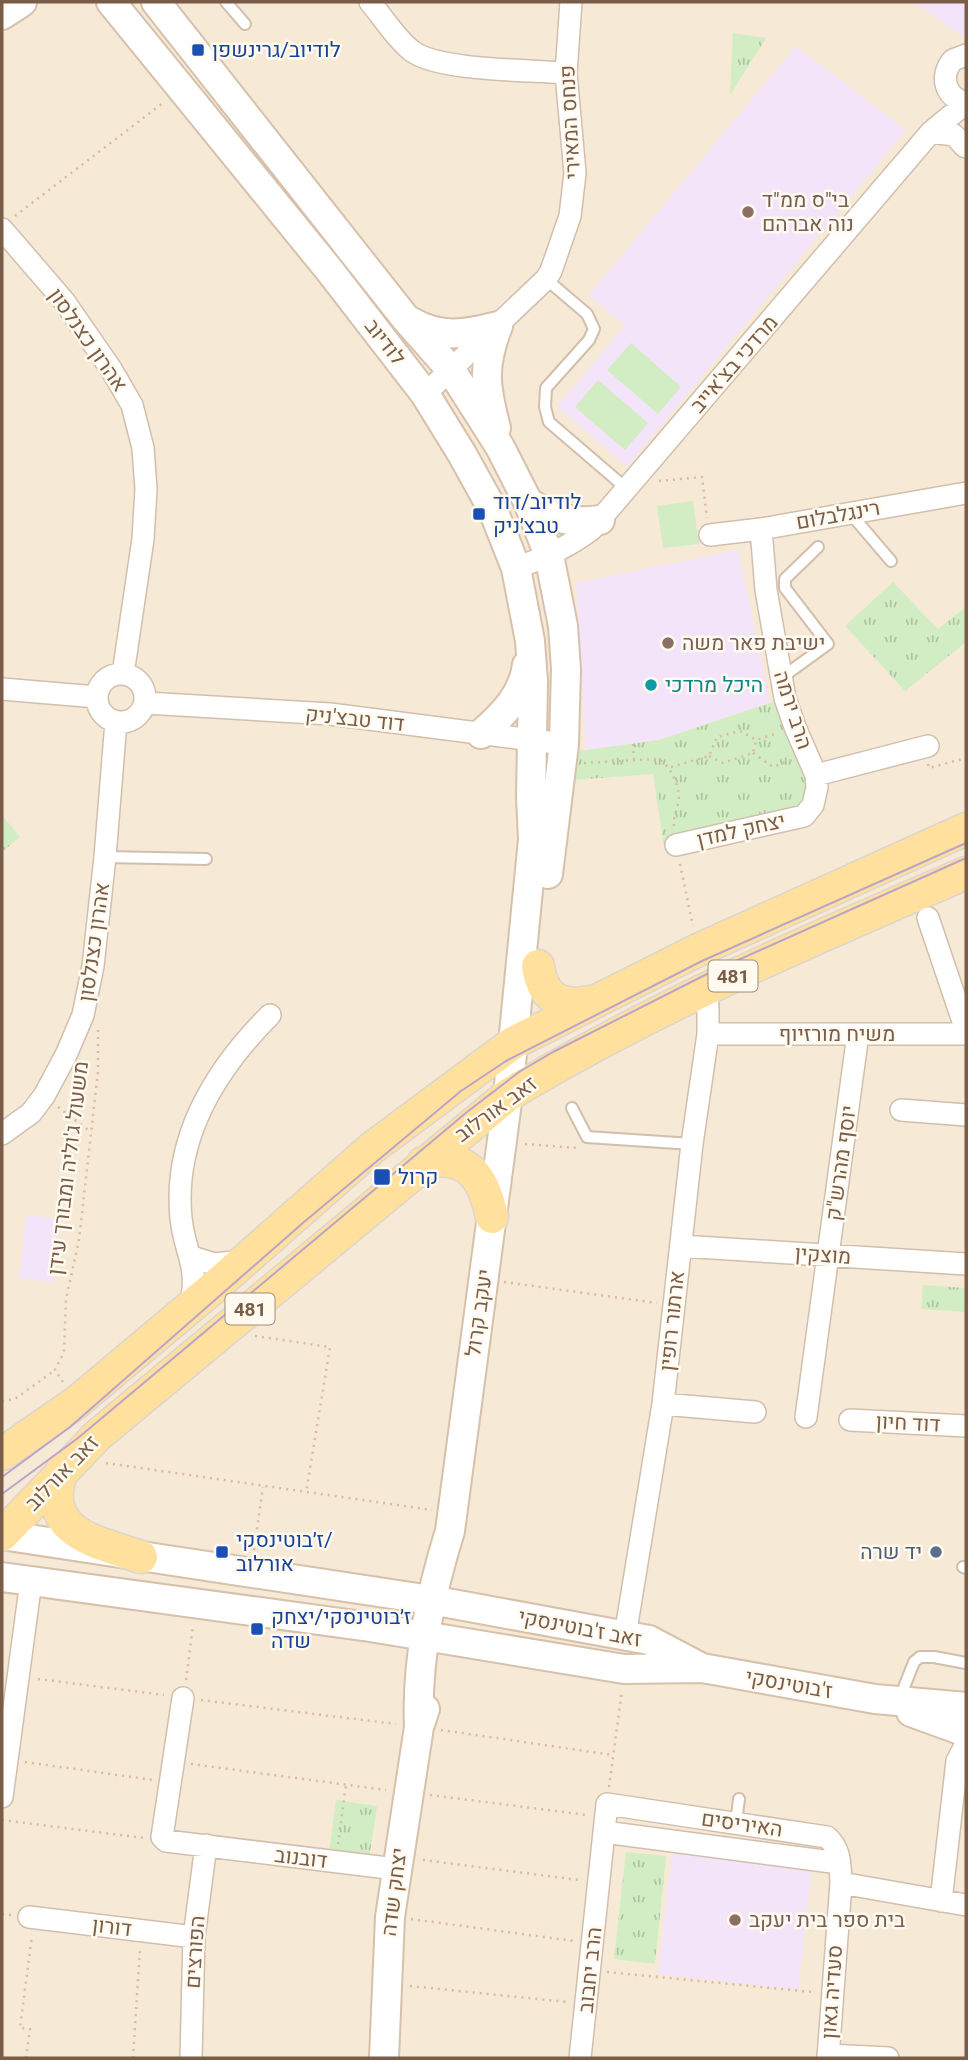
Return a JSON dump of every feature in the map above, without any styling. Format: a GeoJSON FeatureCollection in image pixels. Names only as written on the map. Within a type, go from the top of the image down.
{"type":"FeatureCollection","features":[{"type":"Feature","properties":{"kind":"main road"},"geometry":{"type":"LineString","coordinates":[[2,15],[22,2]]}},
{"type":"Feature","properties":{"kind":"main road","name":"לודיוב"},"geometry":{"type":"LineString","coordinates":[[111,2],[330,271],[425,394],[462,454],[493,510],[516,568],[530,641],[533,741]]}},
{"type":"Feature","properties":{"kind":"main road","name":"לודיוב"},"geometry":{"type":"LineString","coordinates":[[156,2],[406,319],[450,370],[500,447],[528,502],[550,555],[564,626],[566,668],[563,755]]}},
{"type":"Feature","properties":{"kind":"main road"},"geometry":{"type":"LineString","coordinates":[[406,319],[430,331],[454,335],[498,326]]}},
{"type":"Feature","properties":{"kind":"main road"},"geometry":{"type":"LineString","coordinates":[[498,326],[492,341],[485,377],[500,447]]}},
{"type":"Feature","properties":{"kind":"main road"},"geometry":{"type":"LineString","coordinates":[[528,502],[560,519],[578,523],[600,520]]}},
{"type":"Feature","properties":{"kind":"main road"},"geometry":{"type":"LineString","coordinates":[[481,734],[506,711],[518,694],[526,671],[530,641]]}},
{"type":"Feature","properties":{"kind":"main road","name":"יעקב קרול"},"geometry":{"type":"LineString","coordinates":[[440,1602],[501,1142],[508,1096],[520,1072],[533,839],[533,741]]}},
{"type":"Feature","properties":{"kind":"main road","name":"יעקב קרול"},"geometry":{"type":"LineString","coordinates":[[522,1038],[538,966],[563,755]]}},
{"type":"Feature","properties":{"kind":"main road","name":"זאב אורלוב"},"geometry":{"type":"LineString","coordinates":[[2,1454],[77,1402],[244,1261],[372,1148],[522,1038],[698,950],[966,829]]}},
{"type":"Feature","properties":{"kind":"main road","name":"זאב אורלוב"},"geometry":{"type":"LineString","coordinates":[[2,1535],[98,1435],[423,1163],[508,1096],[558,1065],[703,989],[966,873]]}},
{"type":"Feature","properties":{"kind":"main road"},"geometry":{"type":"LineString","coordinates":[[538,966],[542,985],[550,996],[558,1000],[576,1004],[606,997]]}},
{"type":"Feature","properties":{"kind":"main road"},"geometry":{"type":"LineString","coordinates":[[423,1163],[440,1160],[457,1162],[477,1175],[485,1191],[492,1217]]}},
{"type":"Feature","properties":{"kind":"main road"},"geometry":{"type":"LineString","coordinates":[[68,1464],[57,1486],[55,1502],[62,1520],[87,1537],[128,1555]]}},
{"type":"Feature","properties":{"kind":"main road","name":"זאב ז'בוטינסקי"},"geometry":{"type":"LineString","coordinates":[[2,1535],[440,1602],[649,1640],[702,1668]]}},
{"type":"Feature","properties":{"kind":"main road"},"geometry":{"type":"LineString","coordinates":[[31,1581],[43,1564],[62,1555],[87,1551],[128,1555]]}},
{"type":"Feature","properties":{"kind":"main road","name":"זאב ז'בוטינסקי"},"geometry":{"type":"LineString","coordinates":[[2,1577],[370,1627],[624,1669],[702,1668]]}},
{"type":"Feature","properties":{"kind":"main road","name":"יצחק שדה"},"geometry":{"type":"LineString","coordinates":[[384,2058],[390,1917],[404,1864],[408,1793],[419,1727],[432,1689],[434,1637],[440,1602]]}},
{"type":"Feature","properties":{"kind":"main road"},"geometry":{"type":"LineString","coordinates":[[370,1627],[397,1643],[412,1663],[419,1681]]}},
{"type":"Feature","properties":{"kind":"main road","name":"יצחק שדה"},"geometry":{"type":"LineString","coordinates":[[419,1727],[419,1681],[434,1637]]}},
{"type":"Feature","properties":{"kind":"main road","name":"ז'בוטינסקי"},"geometry":{"type":"LineString","coordinates":[[702,1668],[887,1700]]}},
{"type":"Feature","properties":{"kind":"main road"},"geometry":{"type":"LineString","coordinates":[[887,1700],[966,1707]]}},
{"type":"Feature","properties":{"kind":"main road"},"geometry":{"type":"LineString","coordinates":[[887,1700],[966,1732]]}},
{"type":"Feature","properties":{"kind":"street"},"geometry":{"type":"LineString","coordinates":[[370,2],[411,50],[429,61],[566,73]]}},
{"type":"Feature","properties":{"kind":"street","name":"פנחס המאירי"},"geometry":{"type":"LineString","coordinates":[[546,279],[570,216],[575,173],[566,73],[571,2]]}},
{"type":"Feature","properties":{"kind":"street"},"geometry":{"type":"LineString","coordinates":[[932,132],[966,103],[952,96],[947,89],[945,77],[949,65],[966,55]]}},
{"type":"Feature","properties":{"kind":"street"},"geometry":{"type":"LineString","coordinates":[[932,132],[947,89]]}},
{"type":"Feature","properties":{"kind":"street"},"geometry":{"type":"LineString","coordinates":[[932,132],[954,135],[965,147]]}},
{"type":"Feature","properties":{"kind":"street","name":"מרדכי בצ'אייב"},"geometry":{"type":"LineString","coordinates":[[516,568],[575,542],[600,520],[932,132]]}},
{"type":"Feature","properties":{"kind":"street"},"geometry":{"type":"LineString","coordinates":[[966,141],[966,167]]}},
{"type":"Feature","properties":{"kind":"street","name":"אהרון כצנלסון"},"geometry":{"type":"LineString","coordinates":[[7,224],[111,369],[132,405],[143,448],[146,489],[143,539],[123,674]]}},
{"type":"Feature","properties":{"kind":"street"},"geometry":{"type":"LineString","coordinates":[[425,394],[546,279]]}},
{"type":"Feature","properties":{"kind":"street","name":"רינגלבלום"},"geometry":{"type":"LineString","coordinates":[[710,535],[761,529],[966,493]]}},
{"type":"Feature","properties":{"kind":"street","name":"הרב ירמה"},"geometry":{"type":"LineString","coordinates":[[761,529],[775,589],[781,678],[795,727],[816,775],[928,746]]}},
{"type":"Feature","properties":{"kind":"street"},"geometry":{"type":"LineString","coordinates":[[123,674],[136,679],[144,687],[146,703],[138,716],[130,721],[116,722],[101,712],[97,697],[105,680],[112,675],[123,674]]}},
{"type":"Feature","properties":{"kind":"street"},"geometry":{"type":"LineString","coordinates":[[2,689],[97,697]]}},
{"type":"Feature","properties":{"kind":"street","name":"דוד טבצ'ניק"},"geometry":{"type":"LineString","coordinates":[[146,703],[330,714],[533,741],[563,755]]}},
{"type":"Feature","properties":{"kind":"street","name":"אהרון כצנלסון"},"geometry":{"type":"LineString","coordinates":[[2,1134],[31,1113],[44,1096],[71,1045],[83,1015],[89,993],[105,857],[116,722]]}},
{"type":"Feature","properties":{"kind":"street","name":"יצחק למדן"},"geometry":{"type":"LineString","coordinates":[[676,845],[804,816],[814,805],[816,775]]}},
{"type":"Feature","properties":{"kind":"street"},"geometry":{"type":"LineString","coordinates":[[928,918],[966,1032]]}},
{"type":"Feature","properties":{"kind":"street","name":"ארתור רופין"},"geometry":{"type":"LineString","coordinates":[[625,1636],[663,1404],[692,1144],[708,1034],[708,1006]]}},
{"type":"Feature","properties":{"kind":"street"},"geometry":{"type":"LineString","coordinates":[[190,1307],[195,1274],[186,1244],[180,1175],[189,1139],[203,1102],[222,1069],[244,1041],[270,1015]]}},
{"type":"Feature","properties":{"kind":"street","name":"משיח מורזיוף"},"geometry":{"type":"LineString","coordinates":[[708,1034],[966,1032]]}},
{"type":"Feature","properties":{"kind":"street","name":"יוסף מהרש\"ק"},"geometry":{"type":"LineString","coordinates":[[806,1417],[858,1034]]}},
{"type":"Feature","properties":{"kind":"street"},"geometry":{"type":"LineString","coordinates":[[901,1110],[966,1115]]}},
{"type":"Feature","properties":{"kind":"street","name":"מוצקין"},"geometry":{"type":"LineString","coordinates":[[681,1245],[966,1264]]}},
{"type":"Feature","properties":{"kind":"street"},"geometry":{"type":"LineString","coordinates":[[192,1257],[214,1264],[244,1261]]}},
{"type":"Feature","properties":{"kind":"street"},"geometry":{"type":"LineString","coordinates":[[663,1404],[755,1412]]}},
{"type":"Feature","properties":{"kind":"street","name":"דוד חיון"},"geometry":{"type":"LineString","coordinates":[[850,1420],[966,1426]]}},
{"type":"Feature","properties":{"kind":"street"},"geometry":{"type":"LineString","coordinates":[[2,1797],[31,1581]]}},
{"type":"Feature","properties":{"kind":"street"},"geometry":{"type":"LineString","coordinates":[[166,1841],[162,1837],[183,1698]]}},
{"type":"Feature","properties":{"kind":"street"},"geometry":{"type":"LineString","coordinates":[[941,1901],[957,1761],[966,1744]]}},
{"type":"Feature","properties":{"kind":"street"},"geometry":{"type":"LineString","coordinates":[[606,1818],[966,1905]]}},
{"type":"Feature","properties":{"kind":"street","name":"האיריסים"},"geometry":{"type":"LineString","coordinates":[[606,1818],[736,1823],[827,1837],[835,1844],[840,1873]]}},
{"type":"Feature","properties":{"kind":"street","name":"הרב יחבוב"},"geometry":{"type":"LineString","coordinates":[[580,2058],[606,1818]]}},
{"type":"Feature","properties":{"kind":"street","name":"דובנוב"},"geometry":{"type":"LineString","coordinates":[[166,1841],[336,1862],[404,1864]]}},
{"type":"Feature","properties":{"kind":"street","name":"הפורצים"},"geometry":{"type":"LineString","coordinates":[[191,2058],[194,1937],[205,1845]]}},
{"type":"Feature","properties":{"kind":"street","name":"סעדיה גאון"},"geometry":{"type":"LineString","coordinates":[[828,2056],[840,1873]]}},
{"type":"Feature","properties":{"kind":"street","name":"דורון"},"geometry":{"type":"LineString","coordinates":[[32,1917],[194,1937]]}},
{"type":"Feature","properties":{"kind":"street"},"geometry":{"type":"LineString","coordinates":[[828,2056],[888,2058]]}},
{"type":"Feature","properties":{"kind":"lane"},"geometry":{"type":"LineString","coordinates":[[226,2],[245,24]]}},
{"type":"Feature","properties":{"kind":"lane"},"geometry":{"type":"LineString","coordinates":[[546,279],[587,314],[594,329],[589,340],[546,388],[545,407],[548,422],[629,486]]}},
{"type":"Feature","properties":{"kind":"lane"},"geometry":{"type":"LineString","coordinates":[[850,513],[891,561]]}},
{"type":"Feature","properties":{"kind":"lane"},"geometry":{"type":"LineString","coordinates":[[781,678],[828,644],[775,589],[818,547]]}},
{"type":"Feature","properties":{"kind":"lane"},"geometry":{"type":"LineString","coordinates":[[105,857],[206,859]]}},
{"type":"Feature","properties":{"kind":"lane"},"geometry":{"type":"LineString","coordinates":[[572,1108],[587,1137],[692,1144]]}},
{"type":"Feature","properties":{"kind":"lane"},"geometry":{"type":"LineString","coordinates":[[887,1700],[920,1657],[966,1663]]}},
{"type":"Feature","properties":{"kind":"lane"},"geometry":{"type":"LineString","coordinates":[[736,1823],[739,1799]]}},
{"type":"Feature","properties":{"kind":"path"},"geometry":{"type":"LineString","coordinates":[[7,224],[181,89]]}},
{"type":"Feature","properties":{"kind":"path"},"geometry":{"type":"LineString","coordinates":[[629,486],[702,477],[710,535]]}},
{"type":"Feature","properties":{"kind":"path"},"geometry":{"type":"LineString","coordinates":[[709,756],[717,737],[740,731],[756,740],[795,727]]}},
{"type":"Feature","properties":{"kind":"path"},"geometry":{"type":"LineString","coordinates":[[753,754],[756,740]]}},
{"type":"Feature","properties":{"kind":"path"},"geometry":{"type":"LineString","coordinates":[[633,744],[634,759]]}},
{"type":"Feature","properties":{"kind":"path"},"geometry":{"type":"LineString","coordinates":[[563,755],[658,759],[671,767],[709,756],[723,763],[753,754],[773,767],[807,754]]}},
{"type":"Feature","properties":{"kind":"path","name":"יצחק למדן"},"geometry":{"type":"LineString","coordinates":[[671,767],[679,798],[673,820],[676,845],[698,950]]}},
{"type":"Feature","properties":{"kind":"path","name":"משעול ג'וליה ומבורך עידן"},"geometry":{"type":"LineString","coordinates":[[55,1370],[64,1352],[66,1300],[79,1240],[97,1071],[98,1019]]}},
{"type":"Feature","properties":{"kind":"path"},"geometry":{"type":"LineString","coordinates":[[44,1096],[91,1132]]}},
{"type":"Feature","properties":{"kind":"path"},"geometry":{"type":"LineString","coordinates":[[501,1142],[578,1148],[587,1137]]}},
{"type":"Feature","properties":{"kind":"path"},"geometry":{"type":"LineString","coordinates":[[484,1279],[674,1305]]}},
{"type":"Feature","properties":{"kind":"path"},"geometry":{"type":"LineString","coordinates":[[223,1332],[330,1347],[306,1493]]}},
{"type":"Feature","properties":{"kind":"path"},"geometry":{"type":"LineString","coordinates":[[2,1401],[15,1399],[55,1370],[77,1402]]}},
{"type":"Feature","properties":{"kind":"path"},"geometry":{"type":"LineString","coordinates":[[68,1464],[306,1493],[451,1522]]}},
{"type":"Feature","properties":{"kind":"path"},"geometry":{"type":"LineString","coordinates":[[251,1574],[263,1487]]}},
{"type":"Feature","properties":{"kind":"path"},"geometry":{"type":"LineString","coordinates":[[183,1698],[196,1603]]}},
{"type":"Feature","properties":{"kind":"path"},"geometry":{"type":"LineString","coordinates":[[7,1760],[346,1784],[606,1818],[624,1669]]}},
{"type":"Feature","properties":{"kind":"path"},"geometry":{"type":"LineString","coordinates":[[18,1677],[419,1727],[613,1755]]}},
{"type":"Feature","properties":{"kind":"path"},"geometry":{"type":"LineString","coordinates":[[336,1862],[346,1784]]}},
{"type":"Feature","properties":{"kind":"path"},"geometry":{"type":"LineString","coordinates":[[2,1820],[166,1841]]}},
{"type":"Feature","properties":{"kind":"path"},"geometry":{"type":"LineString","coordinates":[[404,1864],[599,1882]]}},
{"type":"Feature","properties":{"kind":"path"},"geometry":{"type":"LineString","coordinates":[[26,2058],[30,2029],[20,2028],[32,1917]]}},
{"type":"Feature","properties":{"kind":"path"},"geometry":{"type":"LineString","coordinates":[[390,1917],[592,1943]]}},
{"type":"Feature","properties":{"kind":"path"},"geometry":{"type":"LineString","coordinates":[[133,2058],[141,1931]]}},
{"type":"Feature","properties":{"kind":"path"},"geometry":{"type":"LineString","coordinates":[[589,1970],[832,1994]]}},
{"type":"Feature","properties":{"kind":"path"},"geometry":{"type":"LineString","coordinates":[[386,1983],[586,2004]]}},
{"type":"Feature","properties":{"kind":"shaded area"},"geometry":{"type":"Polygon","coordinates":[[[2,2],[966,2],[966,2058],[2,2058],[2,2]]]}},
{"type":"Feature","properties":{"kind":"shaded area"},"geometry":{"type":"Polygon","coordinates":[[[914,2],[966,2],[966,39],[914,2]]]}},
{"type":"Feature","properties":{"kind":"shaded area","name":"בי\"ס ממ\"ד נוה אברהם"},"geometry":{"type":"Polygon","coordinates":[[[796,46],[906,130],[627,467],[557,406],[625,326],[589,295],[796,46]]]}},
{"type":"Feature","properties":{"kind":"shaded area","name":"ישיבת פאר משה"},"geometry":{"type":"Polygon","coordinates":[[[738,550],[770,702],[659,740],[586,750],[576,583],[738,550]]]}},
{"type":"Feature","properties":{"kind":"shaded area"},"geometry":{"type":"Polygon","coordinates":[[[26,1215],[60,1219],[53,1282],[19,1278],[26,1215]]]}},
{"type":"Feature","properties":{"kind":"shaded area","name":"בית ספר בית יעקב"},"geometry":{"type":"Polygon","coordinates":[[[672,1851],[812,1867],[798,1990],[658,1974],[672,1851]]]}},
{"type":"Feature","properties":{"kind":"green space"},"geometry":{"type":"Polygon","coordinates":[[[733,33],[766,38],[730,95],[733,33]]]}},
{"type":"Feature","properties":{"kind":"green space"},"geometry":{"type":"Polygon","coordinates":[[[631,343],[681,387],[658,414],[607,370],[631,343]]]}},
{"type":"Feature","properties":{"kind":"green space"},"geometry":{"type":"Polygon","coordinates":[[[598,380],[648,423],[625,450],[575,407],[598,380]]]}},
{"type":"Feature","properties":{"kind":"green space"},"geometry":{"type":"Polygon","coordinates":[[[693,501],[699,544],[663,548],[657,506],[693,501]]]}},
{"type":"Feature","properties":{"kind":"green space"},"geometry":{"type":"Polygon","coordinates":[[[893,582],[938,629],[966,607],[966,642],[905,691],[845,626],[893,582]]]}},
{"type":"Feature","properties":{"kind":"green space"},"geometry":{"type":"Polygon","coordinates":[[[785,698],[813,805],[664,847],[653,774],[560,781],[563,751],[659,740],[785,698]]]}},
{"type":"Feature","properties":{"kind":"green space"},"geometry":{"type":"Polygon","coordinates":[[[2,815],[20,837],[2,852],[2,815]]]}},
{"type":"Feature","properties":{"kind":"green space"},"geometry":{"type":"Polygon","coordinates":[[[923,1285],[966,1288],[966,1312],[921,1309],[923,1285]]]}},
{"type":"Feature","properties":{"kind":"green space"},"geometry":{"type":"Polygon","coordinates":[[[336,1800],[377,1806],[369,1859],[329,1854],[336,1800]]]}},
{"type":"Feature","properties":{"kind":"green space"},"geometry":{"type":"Polygon","coordinates":[[[626,1852],[666,1856],[655,1964],[614,1959],[626,1852]]]}},
{"type":"Feature","properties":{"kind":"tram line"},"geometry":{"type":"LineString","coordinates":[[2,1477],[70,1427],[304,1222],[461,1091],[506,1061],[702,961],[966,843]]}},
{"type":"Feature","properties":{"kind":"tram line"},"geometry":{"type":"LineString","coordinates":[[2,1494],[78,1438],[467,1112],[519,1072],[709,973],[966,858]]}},
{"type":"Feature","properties":{"kind":"place","name":"לודיוב/גרינשפן"},"geometry":{"type":"Point","coordinates":[198,50]}},
{"type":"Feature","properties":{"kind":"place","name":"בי\"ס ממ\"ד נוה אברהם"},"geometry":{"type":"Point","coordinates":[748,212]}},
{"type":"Feature","properties":{"kind":"place","name":"לודיוב/דוד טבצ׳ניק"},"geometry":{"type":"Point","coordinates":[479,514]}},
{"type":"Feature","properties":{"kind":"place","name":"ישיבת פאר משה"},"geometry":{"type":"Point","coordinates":[668,643]}},
{"type":"Feature","properties":{"kind":"place","name":"היכל מרדכי"},"geometry":{"type":"Point","coordinates":[651,685]}},
{"type":"Feature","properties":{"kind":"place","name":"קרול"},"geometry":{"type":"Point","coordinates":[382,1177]}},
{"type":"Feature","properties":{"kind":"place","name":"ז׳בוטינסקי/ אורלוב"},"geometry":{"type":"Point","coordinates":[222,1552]}},
{"type":"Feature","properties":{"kind":"place","name":"יד שרה"},"geometry":{"type":"Point","coordinates":[936,1552]}},
{"type":"Feature","properties":{"kind":"place","name":"ז׳בוטינסקי/יצחק שדה"},"geometry":{"type":"Point","coordinates":[257,1629]}},
{"type":"Feature","properties":{"kind":"place","name":"בית ספר בית יעקב"},"geometry":{"type":"Point","coordinates":[735,1920]}}]}
